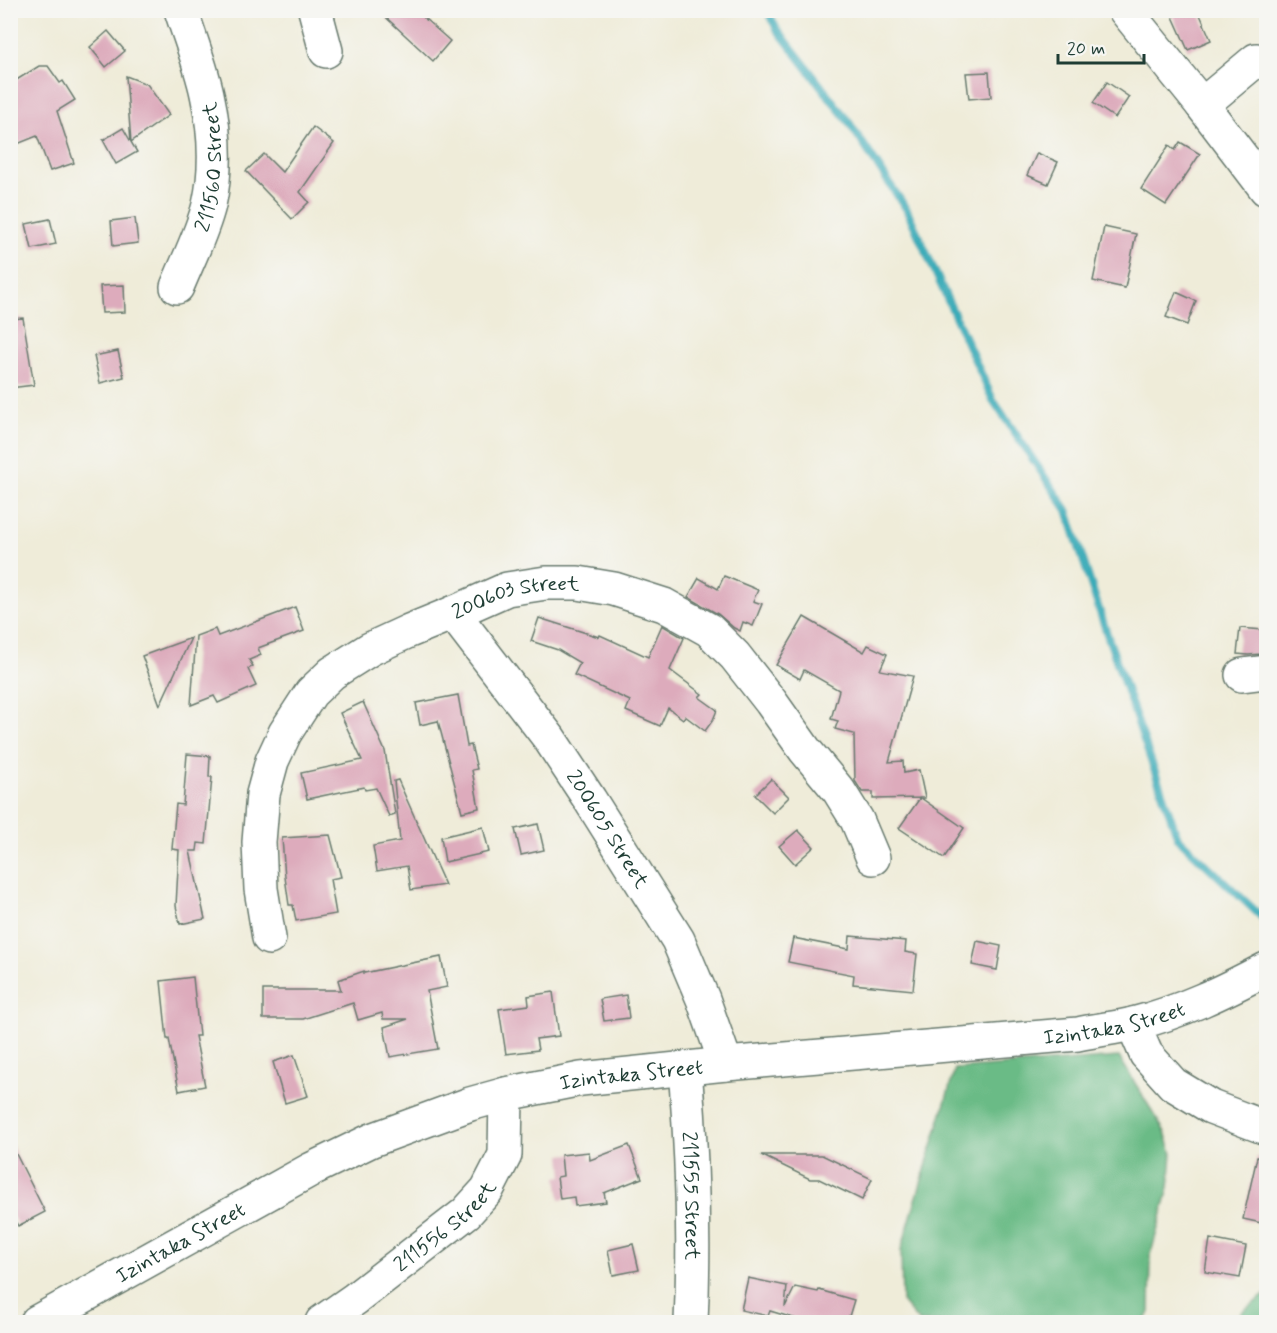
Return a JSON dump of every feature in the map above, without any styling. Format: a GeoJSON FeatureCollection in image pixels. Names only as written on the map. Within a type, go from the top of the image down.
{"type":"FeatureCollection","features":[{"type":"Feature","properties":{"kind":"street","name":"211560 Street"},"geometry":{"type":"LineString","coordinates":[[177,287],[209,205],[214,168],[212,122],[207,94],[181,10]]}},
{"type":"Feature","properties":{"kind":"street"},"geometry":{"type":"LineString","coordinates":[[315,10],[326,51]]}},
{"type":"Feature","properties":{"kind":"street"},"geometry":{"type":"LineString","coordinates":[[1125,10],[1266,189]]}},
{"type":"Feature","properties":{"kind":"street"},"geometry":{"type":"LineString","coordinates":[[1202,105],[1256,60]]}},
{"type":"Feature","properties":{"kind":"street","name":"200603 Street"},"geometry":{"type":"LineString","coordinates":[[269,938],[261,889],[259,842],[263,794],[272,761],[285,733],[311,693],[332,673],[370,649],[409,630],[507,589],[546,583],[578,583],[614,589],[664,605],[709,630],[735,656],[805,750],[839,791],[857,820],[873,858]]}},
{"type":"Feature","properties":{"kind":"street","name":"200605 Street"},"geometry":{"type":"LineString","coordinates":[[453,613],[549,738],[678,940],[703,999],[726,1064]]}},
{"type":"Feature","properties":{"kind":"street","name":"Izintaka Street"},"geometry":{"type":"LineString","coordinates":[[37,1323],[312,1169],[372,1140],[470,1104],[581,1079],[726,1064],[1078,1034],[1133,1024],[1187,1007],[1219,994],[1266,969]]}},
{"type":"Feature","properties":{"kind":"street"},"geometry":{"type":"LineString","coordinates":[[1133,1024],[1146,1054],[1173,1084],[1211,1107],[1266,1128]]}},
{"type":"Feature","properties":{"kind":"street","name":"211555 Street"},"geometry":{"type":"LineString","coordinates":[[685,1068],[689,1110],[694,1266],[691,1323]]}},
{"type":"Feature","properties":{"kind":"street","name":"211556 Street"},"geometry":{"type":"LineString","coordinates":[[322,1323],[466,1213],[487,1190],[506,1155],[506,1095]]}},
{"type":"Feature","properties":{"kind":"green space"},"geometry":{"type":"Polygon","coordinates":[[[1119,1057],[1165,1132],[1172,1153],[1169,1188],[1151,1253],[1150,1312],[1145,1322],[919,1322],[902,1302],[901,1250],[955,1069],[1119,1057]]]}},
{"type":"Feature","properties":{"kind":"green space"},"geometry":{"type":"Polygon","coordinates":[[[1266,1294],[1266,1322],[1233,1322],[1243,1311],[1266,1294]]]}},
{"type":"Feature","properties":{"kind":"building"},"geometry":{"type":"Polygon","coordinates":[[[378,10],[415,10],[450,41],[433,61],[378,10]]]}},
{"type":"Feature","properties":{"kind":"building"},"geometry":{"type":"Polygon","coordinates":[[[1170,10],[1198,10],[1211,40],[1188,50],[1170,10]]]}},
{"type":"Feature","properties":{"kind":"building"},"geometry":{"type":"Polygon","coordinates":[[[108,31],[125,51],[106,67],[90,47],[108,31]]]}},
{"type":"Feature","properties":{"kind":"building"},"geometry":{"type":"Polygon","coordinates":[[[39,66],[48,66],[60,83],[63,81],[75,100],[57,111],[74,163],[50,171],[37,136],[10,147],[10,84],[39,66]]]}},
{"type":"Feature","properties":{"kind":"building"},"geometry":{"type":"Polygon","coordinates":[[[989,72],[991,97],[969,99],[966,73],[989,72]]]}},
{"type":"Feature","properties":{"kind":"building"},"geometry":{"type":"Polygon","coordinates":[[[126,76],[147,84],[169,115],[131,142],[126,76]]]}},
{"type":"Feature","properties":{"kind":"building"},"geometry":{"type":"Polygon","coordinates":[[[1107,82],[1129,97],[1115,118],[1093,103],[1107,82]]]}},
{"type":"Feature","properties":{"kind":"building"},"geometry":{"type":"Polygon","coordinates":[[[313,127],[334,143],[300,192],[309,202],[292,219],[246,171],[264,154],[282,172],[313,127]]]}},
{"type":"Feature","properties":{"kind":"building"},"geometry":{"type":"Polygon","coordinates":[[[123,128],[137,152],[116,164],[103,140],[123,128]]]}},
{"type":"Feature","properties":{"kind":"building"},"geometry":{"type":"Polygon","coordinates":[[[1180,142],[1200,154],[1166,205],[1141,189],[1169,145],[1175,150],[1180,142]]]}},
{"type":"Feature","properties":{"kind":"building"},"geometry":{"type":"Polygon","coordinates":[[[1037,153],[1058,162],[1048,184],[1027,175],[1037,153]]]}},
{"type":"Feature","properties":{"kind":"building"},"geometry":{"type":"Polygon","coordinates":[[[135,218],[138,243],[113,246],[111,221],[135,218]]]}},
{"type":"Feature","properties":{"kind":"building"},"geometry":{"type":"Polygon","coordinates":[[[50,219],[56,244],[32,249],[26,224],[50,219]]]}},
{"type":"Feature","properties":{"kind":"building"},"geometry":{"type":"Polygon","coordinates":[[[1104,227],[1136,234],[1125,288],[1093,281],[1104,227]]]}},
{"type":"Feature","properties":{"kind":"building"},"geometry":{"type":"Polygon","coordinates":[[[124,285],[125,312],[102,313],[100,286],[124,285]]]}},
{"type":"Feature","properties":{"kind":"building"},"geometry":{"type":"Polygon","coordinates":[[[1176,292],[1196,301],[1187,325],[1166,317],[1176,292]]]}},
{"type":"Feature","properties":{"kind":"building"},"geometry":{"type":"Polygon","coordinates":[[[23,318],[34,385],[10,388],[10,319],[23,318]]]}},
{"type":"Feature","properties":{"kind":"building"},"geometry":{"type":"Polygon","coordinates":[[[118,351],[124,377],[100,383],[94,356],[118,351]]]}},
{"type":"Feature","properties":{"kind":"building"},"geometry":{"type":"Polygon","coordinates":[[[724,576],[758,590],[753,601],[762,604],[753,626],[743,622],[740,631],[718,614],[688,597],[699,578],[718,589],[724,576]]]}},
{"type":"Feature","properties":{"kind":"building"},"geometry":{"type":"Polygon","coordinates":[[[295,607],[304,631],[258,648],[261,655],[249,660],[253,666],[248,669],[256,686],[218,703],[214,696],[191,705],[196,636],[215,629],[218,636],[295,607]]]}},
{"type":"Feature","properties":{"kind":"building"},"geometry":{"type":"Polygon","coordinates":[[[804,617],[864,652],[868,645],[887,654],[880,670],[913,676],[889,762],[903,761],[904,773],[919,770],[925,798],[921,798],[964,828],[944,858],[899,828],[920,798],[873,799],[873,792],[862,792],[855,781],[854,734],[835,729],[838,721],[831,719],[839,690],[804,670],[800,679],[776,665],[804,617]]]}},
{"type":"Feature","properties":{"kind":"building"},"geometry":{"type":"Polygon","coordinates":[[[539,618],[599,637],[600,635],[648,657],[662,625],[684,638],[670,670],[702,694],[699,697],[717,710],[713,720],[705,731],[685,716],[683,719],[668,708],[660,726],[626,711],[630,701],[574,675],[580,663],[558,650],[531,641],[539,618]]]}},
{"type":"Feature","properties":{"kind":"building"},"geometry":{"type":"Polygon","coordinates":[[[1240,628],[1263,630],[1261,654],[1237,654],[1240,628]]]}},
{"type":"Feature","properties":{"kind":"building"},"geometry":{"type":"Polygon","coordinates":[[[191,638],[160,705],[142,656],[191,638]]]}},
{"type":"Feature","properties":{"kind":"building"},"geometry":{"type":"Polygon","coordinates":[[[458,695],[467,746],[471,745],[477,769],[472,770],[479,808],[462,812],[438,721],[420,725],[416,703],[458,695]]]}},
{"type":"Feature","properties":{"kind":"building"},"geometry":{"type":"Polygon","coordinates":[[[363,702],[385,751],[395,814],[389,816],[376,788],[365,790],[364,787],[307,799],[301,773],[362,760],[340,713],[363,702]]]}},
{"type":"Feature","properties":{"kind":"building"},"geometry":{"type":"Polygon","coordinates":[[[187,754],[210,756],[209,777],[212,777],[206,844],[198,843],[197,851],[190,851],[205,919],[180,924],[176,906],[179,850],[172,849],[176,804],[183,805],[187,754]]]}},
{"type":"Feature","properties":{"kind":"building"},"geometry":{"type":"Polygon","coordinates":[[[771,779],[789,797],[773,813],[755,795],[771,779]]]}},
{"type":"Feature","properties":{"kind":"building"},"geometry":{"type":"Polygon","coordinates":[[[398,780],[445,885],[411,890],[407,866],[377,871],[373,846],[400,841],[394,781],[398,780]]]}},
{"type":"Feature","properties":{"kind":"building"},"geometry":{"type":"Polygon","coordinates":[[[538,824],[544,850],[521,855],[515,829],[538,824]]]}},
{"type":"Feature","properties":{"kind":"building"},"geometry":{"type":"Polygon","coordinates":[[[483,827],[489,852],[445,862],[441,837],[483,827]]]}},
{"type":"Feature","properties":{"kind":"building"},"geometry":{"type":"Polygon","coordinates":[[[798,830],[814,847],[795,864],[779,846],[798,830]]]}},
{"type":"Feature","properties":{"kind":"building"},"geometry":{"type":"Polygon","coordinates":[[[330,835],[341,877],[330,879],[336,914],[296,921],[293,905],[289,905],[282,838],[330,835]]]}},
{"type":"Feature","properties":{"kind":"building"},"geometry":{"type":"Polygon","coordinates":[[[850,936],[906,941],[905,952],[917,954],[913,990],[853,984],[854,975],[788,962],[793,938],[849,949],[850,936]]]}},
{"type":"Feature","properties":{"kind":"building"},"geometry":{"type":"Polygon","coordinates":[[[977,941],[1001,946],[997,970],[972,965],[977,941]]]}},
{"type":"Feature","properties":{"kind":"building"},"geometry":{"type":"Polygon","coordinates":[[[441,957],[447,987],[427,991],[438,1049],[390,1057],[384,1027],[408,1019],[383,1019],[382,1013],[358,1020],[353,1003],[303,1019],[263,1019],[263,990],[341,990],[338,980],[364,971],[364,973],[441,957]]]}},
{"type":"Feature","properties":{"kind":"building"},"geometry":{"type":"Polygon","coordinates":[[[193,977],[199,1036],[195,1036],[205,1086],[179,1091],[169,1039],[167,1039],[161,981],[193,977]]]}},
{"type":"Feature","properties":{"kind":"building"},"geometry":{"type":"Polygon","coordinates":[[[553,992],[559,1036],[536,1039],[538,1050],[506,1054],[499,1009],[529,1005],[528,996],[553,992]]]}},
{"type":"Feature","properties":{"kind":"building"},"geometry":{"type":"Polygon","coordinates":[[[626,995],[629,1018],[604,1021],[600,999],[626,995]]]}},
{"type":"Feature","properties":{"kind":"building"},"geometry":{"type":"Polygon","coordinates":[[[294,1055],[308,1096],[285,1103],[273,1062],[294,1055]]]}},
{"type":"Feature","properties":{"kind":"building"},"geometry":{"type":"Polygon","coordinates":[[[10,1142],[45,1212],[18,1226],[10,1212],[10,1142]]]}},
{"type":"Feature","properties":{"kind":"building"},"geometry":{"type":"Polygon","coordinates":[[[629,1145],[642,1178],[604,1193],[606,1202],[575,1206],[574,1197],[560,1199],[557,1177],[563,1176],[561,1155],[589,1152],[590,1160],[629,1145]]]}},
{"type":"Feature","properties":{"kind":"building"},"geometry":{"type":"Polygon","coordinates":[[[761,1155],[822,1155],[872,1179],[862,1200],[819,1179],[810,1179],[761,1155]]]}},
{"type":"Feature","properties":{"kind":"building"},"geometry":{"type":"Polygon","coordinates":[[[1257,1157],[1266,1158],[1266,1224],[1243,1219],[1257,1157]]]}},
{"type":"Feature","properties":{"kind":"building"},"geometry":{"type":"Polygon","coordinates":[[[1210,1239],[1246,1246],[1240,1278],[1205,1272],[1210,1239]]]}},
{"type":"Feature","properties":{"kind":"building"},"geometry":{"type":"Polygon","coordinates":[[[633,1244],[639,1270],[613,1275],[608,1250],[633,1244]]]}},
{"type":"Feature","properties":{"kind":"building"},"geometry":{"type":"Polygon","coordinates":[[[748,1278],[787,1286],[785,1307],[795,1287],[818,1292],[819,1290],[854,1300],[847,1323],[810,1323],[770,1311],[768,1316],[741,1310],[748,1278]]]}},
{"type":"Feature","properties":{"kind":"waterway"},"geometry":{"type":"LineString","coordinates":[[767,10],[777,29],[848,121],[907,210],[993,400],[1067,510],[1107,634],[1178,838],[1266,921]]}}]}
